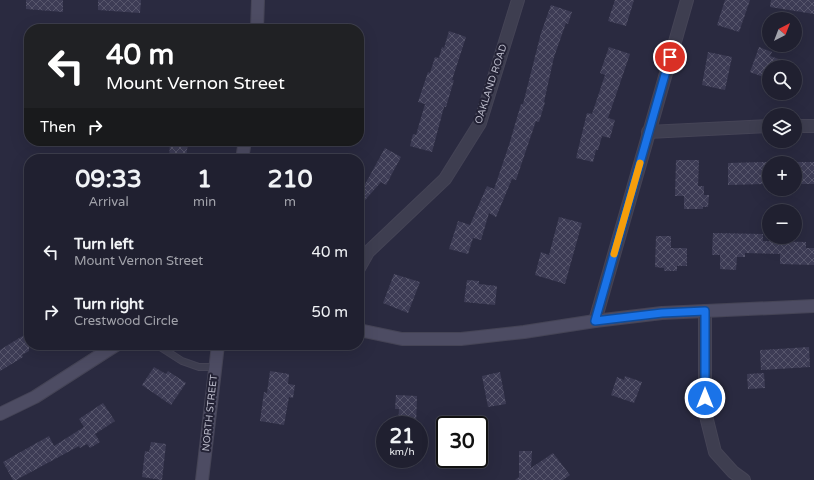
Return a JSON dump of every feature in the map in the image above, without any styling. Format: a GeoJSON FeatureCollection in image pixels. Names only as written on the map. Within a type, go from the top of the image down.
{"type":"FeatureCollection","features":[{"type":"Feature","properties":{"kind":"main road"},"geometry":{"type":"LineString","coordinates":[[257,24],[258,0]]}},
{"type":"Feature","properties":{"kind":"main road"},"geometry":{"type":"LineString","coordinates":[[364,331],[402,339],[461,339],[662,313],[814,306]]}},
{"type":"Feature","properties":{"kind":"main road"},"geometry":{"type":"LineString","coordinates":[[0,414],[35,397],[108,350]]}},
{"type":"Feature","properties":{"kind":"main road","name":"NORTH STREET"},"geometry":{"type":"LineString","coordinates":[[202,480],[217,350]]}},
{"type":"Feature","properties":{"kind":"street","name":"OAKLAND ROAD"},"geometry":{"type":"LineString","coordinates":[[364,259],[368,252],[445,179],[480,123],[518,0]]}},
{"type":"Feature","properties":{"kind":"street"},"geometry":{"type":"LineString","coordinates":[[595,321],[687,0]]}},
{"type":"Feature","properties":{"kind":"street"},"geometry":{"type":"LineString","coordinates":[[648,132],[762,126]]}},
{"type":"Feature","properties":{"kind":"street"},"geometry":{"type":"LineString","coordinates":[[802,126],[814,126]]}},
{"type":"Feature","properties":{"kind":"street"},"geometry":{"type":"LineString","coordinates":[[705,311],[705,412],[715,452],[733,472],[744,480]]}},
{"type":"Feature","properties":{"kind":"lane"},"geometry":{"type":"LineString","coordinates":[[165,350],[182,361],[199,367],[215,367]]}},
{"type":"Feature","properties":{"kind":"building"},"geometry":{"type":"Polygon","coordinates":[[[26,0],[63,0],[63,12],[26,9],[26,0]]]}},
{"type":"Feature","properties":{"kind":"building"},"geometry":{"type":"Polygon","coordinates":[[[98,0],[141,0],[140,13],[98,10],[98,0]]]}},
{"type":"Feature","properties":{"kind":"building"},"geometry":{"type":"Polygon","coordinates":[[[615,0],[634,0],[626,26],[608,21],[615,0]]]}},
{"type":"Feature","properties":{"kind":"building"},"geometry":{"type":"Polygon","coordinates":[[[725,0],[750,0],[739,32],[717,25],[725,0]]]}},
{"type":"Feature","properties":{"kind":"building"},"geometry":{"type":"Polygon","coordinates":[[[771,0],[814,0],[814,14],[802,12],[770,7],[771,0]]]}},
{"type":"Feature","properties":{"kind":"building"},"geometry":{"type":"Polygon","coordinates":[[[551,5],[572,12],[568,24],[566,23],[554,57],[545,102],[539,122],[536,121],[516,180],[512,179],[496,217],[489,213],[481,240],[473,238],[468,254],[449,249],[458,221],[470,225],[487,186],[494,189],[521,104],[523,104],[541,33],[551,5]]]}},
{"type":"Feature","properties":{"kind":"building"},"geometry":{"type":"Polygon","coordinates":[[[449,31],[466,37],[452,80],[454,80],[446,107],[444,107],[432,152],[410,146],[413,134],[416,135],[425,104],[418,102],[428,72],[430,73],[435,57],[439,58],[442,47],[444,48],[449,31]]]}},
{"type":"Feature","properties":{"kind":"building"},"geometry":{"type":"Polygon","coordinates":[[[609,47],[630,54],[608,118],[615,120],[610,138],[602,136],[593,162],[576,158],[587,113],[592,114],[605,75],[600,73],[609,47]]]}},
{"type":"Feature","properties":{"kind":"building"},"geometry":{"type":"Polygon","coordinates":[[[759,47],[762,48],[762,52],[772,52],[770,56],[782,60],[762,60],[762,76],[750,72],[759,47]]]}},
{"type":"Feature","properties":{"kind":"building"},"geometry":{"type":"Polygon","coordinates":[[[708,52],[732,57],[725,90],[702,85],[708,52]]]}},
{"type":"Feature","properties":{"kind":"building"},"geometry":{"type":"Polygon","coordinates":[[[170,146],[187,146],[187,154],[169,154],[170,146]]]}},
{"type":"Feature","properties":{"kind":"building"},"geometry":{"type":"Polygon","coordinates":[[[385,148],[401,157],[386,185],[381,182],[364,201],[364,186],[385,148]]]}},
{"type":"Feature","properties":{"kind":"building"},"geometry":{"type":"Polygon","coordinates":[[[676,160],[699,160],[698,186],[704,186],[704,195],[709,195],[708,207],[703,207],[703,209],[684,209],[684,196],[675,196],[676,160]]]}},
{"type":"Feature","properties":{"kind":"building"},"geometry":{"type":"Polygon","coordinates":[[[762,162],[762,184],[728,185],[728,163],[762,162]]]}},
{"type":"Feature","properties":{"kind":"building"},"geometry":{"type":"Polygon","coordinates":[[[802,162],[814,162],[814,184],[802,184],[802,162]]]}},
{"type":"Feature","properties":{"kind":"building"},"geometry":{"type":"Polygon","coordinates":[[[559,217],[582,223],[565,284],[535,275],[541,252],[549,255],[559,217]]]}},
{"type":"Feature","properties":{"kind":"building"},"geometry":{"type":"Polygon","coordinates":[[[713,233],[762,234],[762,244],[802,244],[802,242],[806,242],[806,248],[814,248],[814,265],[780,264],[780,254],[745,253],[745,257],[737,257],[736,270],[720,269],[720,255],[712,255],[713,233]]]}},
{"type":"Feature","properties":{"kind":"building"},"geometry":{"type":"Polygon","coordinates":[[[656,236],[671,236],[671,248],[687,248],[687,266],[677,266],[677,271],[664,271],[664,268],[655,267],[656,236]]]}},
{"type":"Feature","properties":{"kind":"building"},"geometry":{"type":"Polygon","coordinates":[[[394,274],[420,282],[408,313],[383,303],[394,274]]]}},
{"type":"Feature","properties":{"kind":"building"},"geometry":{"type":"Polygon","coordinates":[[[467,280],[479,281],[479,284],[497,286],[495,305],[464,302],[467,280]]]}},
{"type":"Feature","properties":{"kind":"building"},"geometry":{"type":"Polygon","coordinates":[[[24,335],[24,350],[29,351],[22,355],[23,357],[0,371],[0,350],[24,335]]]}},
{"type":"Feature","properties":{"kind":"building"},"geometry":{"type":"Polygon","coordinates":[[[809,347],[810,367],[761,370],[760,350],[809,347]]]}},
{"type":"Feature","properties":{"kind":"building"},"geometry":{"type":"Polygon","coordinates":[[[154,367],[166,374],[168,371],[186,383],[171,405],[142,385],[154,367]]]}},
{"type":"Feature","properties":{"kind":"building"},"geometry":{"type":"Polygon","coordinates":[[[270,371],[289,374],[288,384],[295,385],[293,398],[289,397],[284,425],[260,421],[264,392],[267,393],[270,371]]]}},
{"type":"Feature","properties":{"kind":"building"},"geometry":{"type":"Polygon","coordinates":[[[500,372],[506,404],[488,407],[482,376],[500,372]]]}},
{"type":"Feature","properties":{"kind":"building"},"geometry":{"type":"Polygon","coordinates":[[[764,373],[765,388],[748,389],[747,374],[764,373]]]}},
{"type":"Feature","properties":{"kind":"building"},"geometry":{"type":"Polygon","coordinates":[[[625,376],[642,382],[634,403],[611,395],[617,377],[624,380],[625,376]]]}},
{"type":"Feature","properties":{"kind":"building"},"geometry":{"type":"Polygon","coordinates":[[[396,395],[417,396],[416,416],[399,416],[399,409],[395,409],[396,395]]]}},
{"type":"Feature","properties":{"kind":"building"},"geometry":{"type":"Polygon","coordinates":[[[103,403],[115,421],[95,434],[100,442],[90,448],[87,444],[80,448],[79,446],[16,480],[13,480],[3,462],[49,436],[54,446],[84,427],[79,419],[103,403]]]}},
{"type":"Feature","properties":{"kind":"building"},"geometry":{"type":"Polygon","coordinates":[[[151,442],[166,444],[162,480],[142,477],[145,451],[149,452],[151,442]]]}},
{"type":"Feature","properties":{"kind":"building"},"geometry":{"type":"Polygon","coordinates":[[[519,451],[532,451],[531,468],[553,453],[570,475],[563,480],[515,480],[519,477],[519,451]]]}},
{"type":"Feature","properties":{"kind":"slow traffic"},"geometry":{"type":"LineString","coordinates":[[614,254],[640,163]]}},
{"type":"Feature","properties":{"kind":"route"},"geometry":{"type":"LineString","coordinates":[[670,57],[595,321],[662,313],[705,311],[705,398]]}}]}
